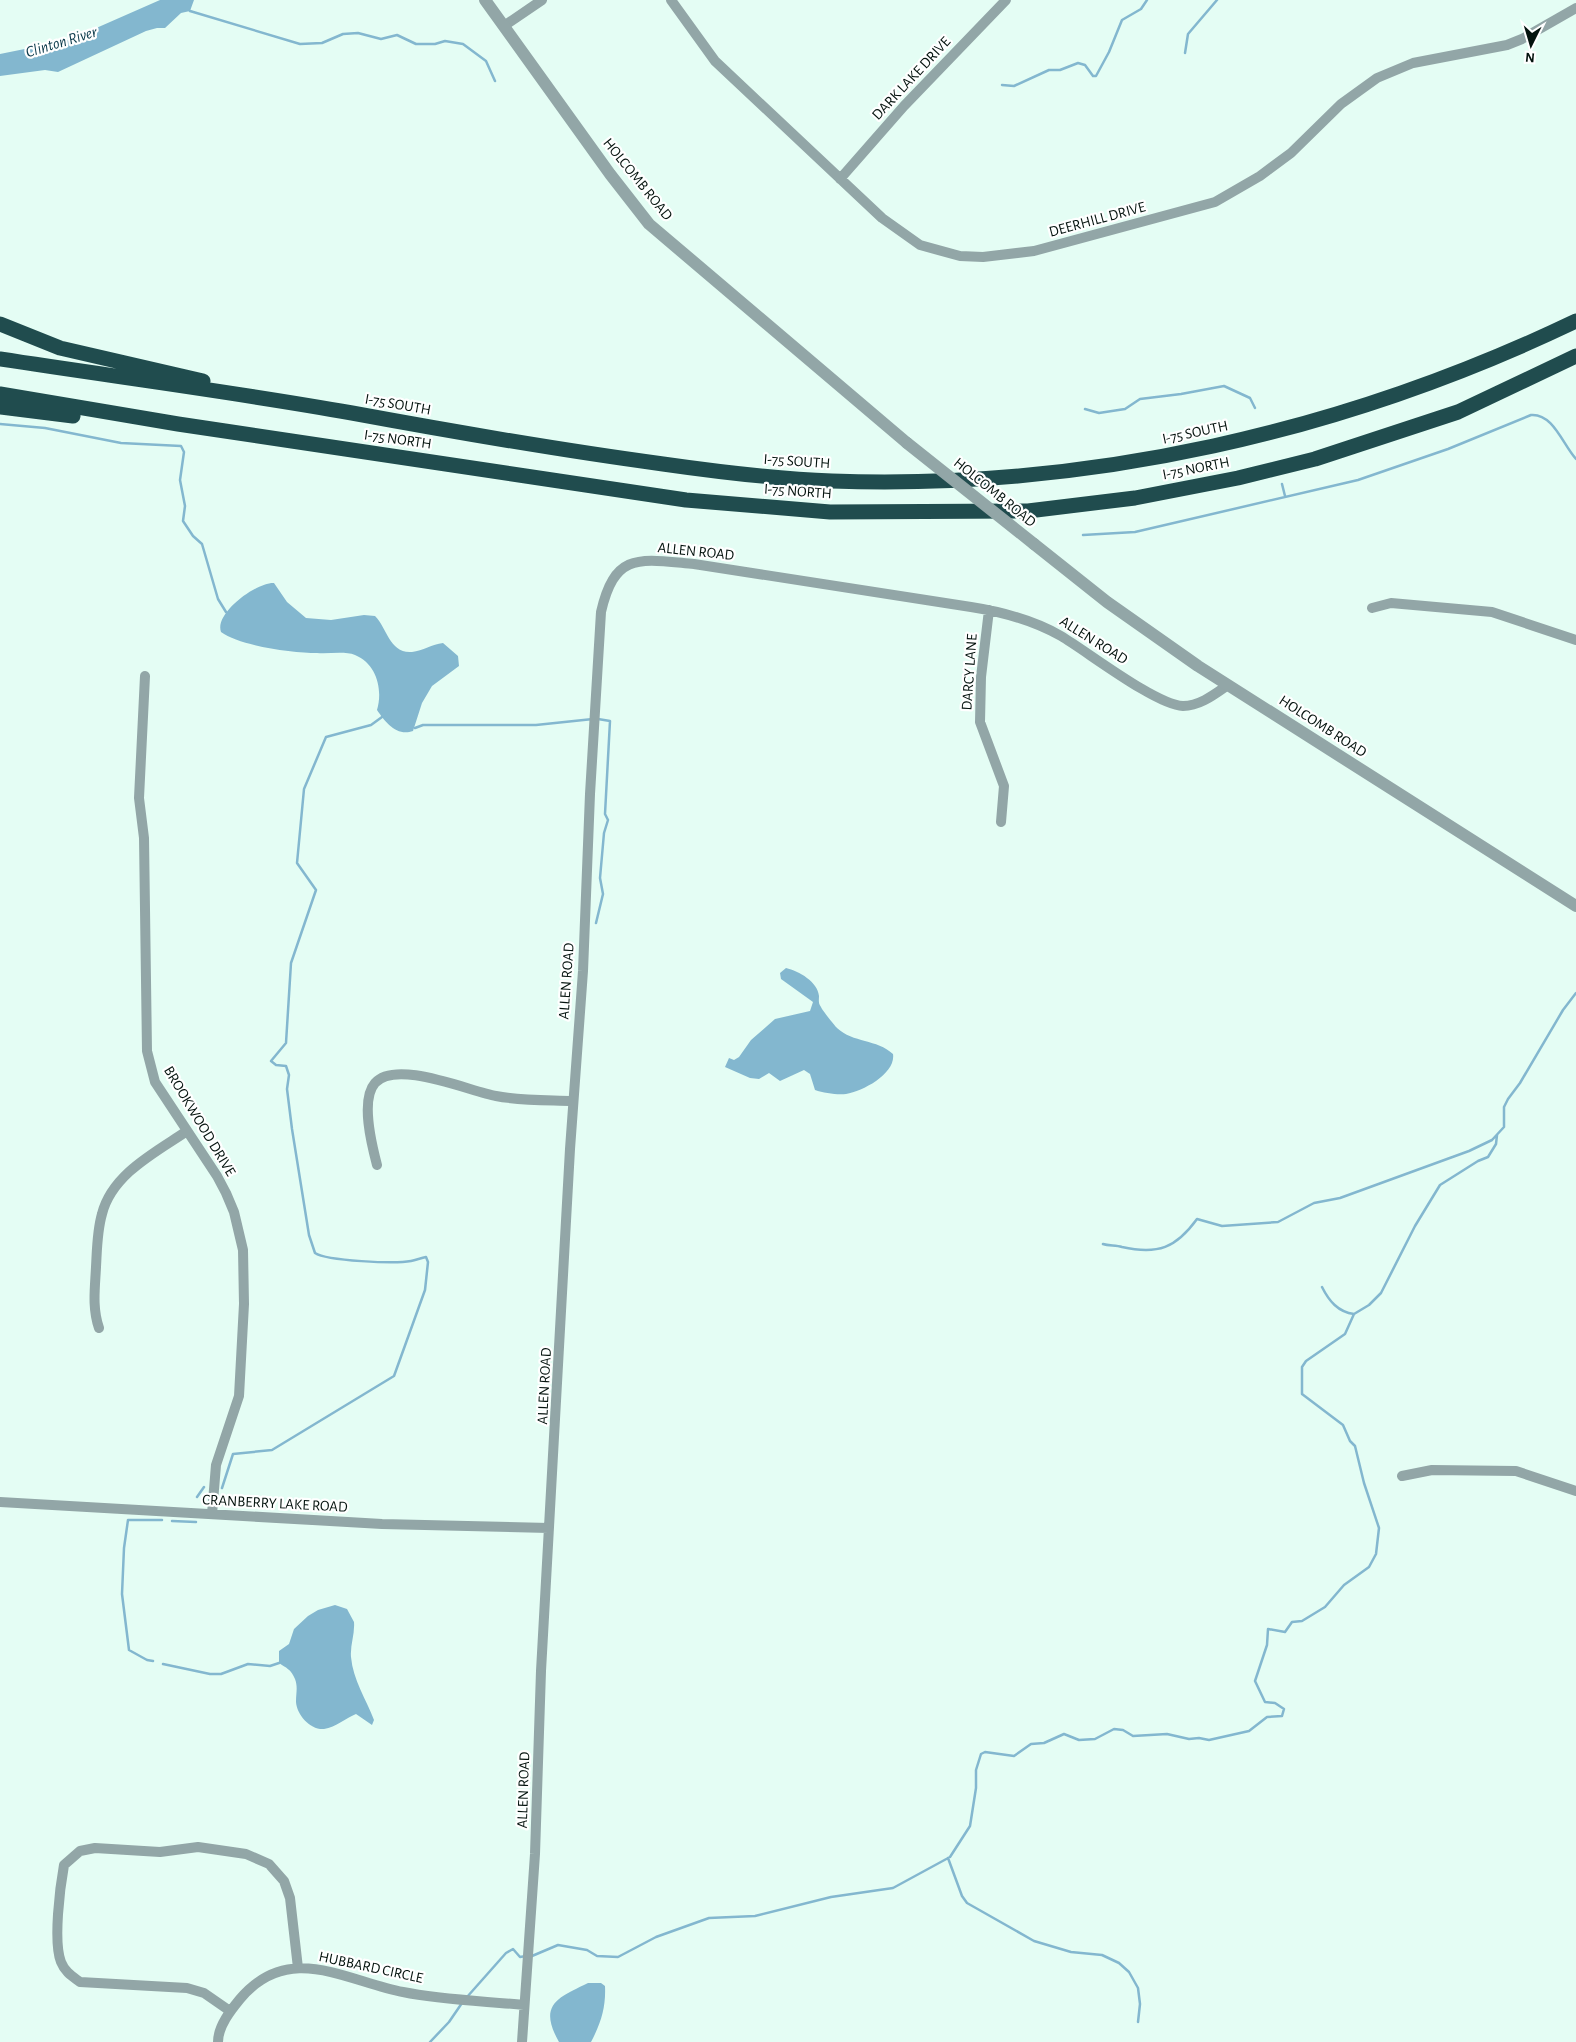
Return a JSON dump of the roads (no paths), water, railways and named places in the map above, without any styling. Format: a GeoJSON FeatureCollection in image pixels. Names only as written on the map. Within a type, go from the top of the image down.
{"type":"FeatureCollection","features":[{"type":"Feature","properties":{"kind":"highway","name":"I-75 SOUTH"},"geometry":{"type":"LineString","coordinates":[[0,359],[337,410],[593,455],[739,474],[830,481],[886,482],[1004,478],[1159,458],[1274,433],[1354,411],[1424,386],[1576,321]]}},
{"type":"Feature","properties":{"kind":"highway"},"geometry":{"type":"LineString","coordinates":[[0,324],[60,348],[86,356],[337,410]]}},
{"type":"Feature","properties":{"kind":"highway","name":"I-75 NORTH"},"geometry":{"type":"LineString","coordinates":[[0,394],[178,424],[686,500],[830,512],[1028,511],[1135,498],[1315,459],[1458,412],[1576,356]]}},
{"type":"Feature","properties":{"kind":"highway"},"geometry":{"type":"LineString","coordinates":[[0,407],[131,425],[178,424]]}},
{"type":"Feature","properties":{"kind":"street","name":"HOLCOMB ROAD"},"geometry":{"type":"LineString","coordinates":[[485,0],[610,174],[649,224],[907,442],[1107,602],[1228,685],[1576,906]]}},
{"type":"Feature","properties":{"kind":"street"},"geometry":{"type":"LineString","coordinates":[[504,26],[542,0]]}},
{"type":"Feature","properties":{"kind":"street","name":"DEERHILL DRIVE"},"geometry":{"type":"LineString","coordinates":[[671,0],[714,61],[882,218],[920,245],[960,256],[983,257],[1034,251],[1215,202],[1260,176],[1291,152],[1341,104],[1377,78],[1413,62],[1508,45],[1576,8]]}},
{"type":"Feature","properties":{"kind":"street","name":"DARK LAKE DRIVE"},"geometry":{"type":"LineString","coordinates":[[840,179],[904,106],[1006,0]]}},
{"type":"Feature","properties":{"kind":"street","name":"ALLEN ROAD"},"geometry":{"type":"LineString","coordinates":[[522,2042],[535,1854],[549,1528],[556,1433],[573,1101],[583,971],[600,612],[606,587],[616,572],[630,564],[654,560],[686,563],[990,610],[1036,623],[1061,636],[1153,695],[1171,704],[1194,704],[1228,685]]}},
{"type":"Feature","properties":{"kind":"street"},"geometry":{"type":"LineString","coordinates":[[1372,608],[1391,603],[1492,612],[1576,640]]}},
{"type":"Feature","properties":{"kind":"street","name":"DARCY LANE"},"geometry":{"type":"LineString","coordinates":[[990,610],[981,677],[980,722],[1004,786],[1001,822]]}},
{"type":"Feature","properties":{"kind":"street","name":"BROOKWOOD DRIVE"},"geometry":{"type":"LineString","coordinates":[[145,676],[139,798],[144,838],[147,1051],[155,1082],[217,1176],[234,1212],[243,1250],[244,1271],[239,1396],[216,1465],[212,1514]]}},
{"type":"Feature","properties":{"kind":"street"},"geometry":{"type":"LineString","coordinates":[[377,1165],[370,1135],[369,1103],[372,1087],[382,1078],[392,1075],[427,1076],[497,1096],[573,1101]]}},
{"type":"Feature","properties":{"kind":"street"},"geometry":{"type":"LineString","coordinates":[[99,1328],[94,1301],[98,1236],[102,1212],[120,1181],[145,1159],[187,1131]]}},
{"type":"Feature","properties":{"kind":"street"},"geometry":{"type":"LineString","coordinates":[[1402,1476],[1432,1470],[1516,1472],[1576,1491]]}},
{"type":"Feature","properties":{"kind":"street","name":"CRANBERRY LAKE ROAD"},"geometry":{"type":"LineString","coordinates":[[0,1502],[382,1524],[549,1528]]}},
{"type":"Feature","properties":{"kind":"street"},"geometry":{"type":"LineString","coordinates":[[230,2011],[204,1993],[187,1988],[80,1982],[68,1974],[58,1950],[61,1882],[64,1865],[80,1851],[95,1848],[160,1852],[198,1847],[246,1854],[268,1864],[284,1881],[290,1898],[298,1968]]}},
{"type":"Feature","properties":{"kind":"street","name":"HUBBARD CIRCLE"},"geometry":{"type":"LineString","coordinates":[[218,2042],[230,2011],[245,1993],[267,1977],[298,1968],[327,1970],[402,1992],[524,2005]]}},
{"type":"Feature","properties":{"kind":"water"},"geometry":{"type":"Polygon","coordinates":[[[160,0],[194,0],[190,11],[181,13],[165,28],[146,31],[58,72],[45,70],[0,76],[0,54],[69,40],[160,0]]]}},
{"type":"Feature","properties":{"kind":"water"},"geometry":{"type":"Polygon","coordinates":[[[274,583],[287,602],[306,618],[331,620],[364,615],[375,616],[394,645],[405,652],[412,652],[443,643],[458,656],[459,666],[432,686],[422,703],[413,731],[402,732],[397,730],[380,715],[377,710],[379,694],[376,678],[369,665],[363,659],[351,654],[295,652],[267,648],[241,641],[221,632],[224,616],[238,600],[258,588],[274,583]]]}},
{"type":"Feature","properties":{"kind":"water"},"geometry":{"type":"Polygon","coordinates":[[[786,968],[802,974],[812,982],[818,991],[820,1006],[843,1033],[880,1046],[893,1054],[893,1061],[884,1074],[870,1085],[861,1089],[846,1094],[839,1094],[815,1090],[810,1074],[804,1070],[780,1081],[769,1073],[759,1079],[750,1078],[725,1067],[729,1058],[734,1060],[739,1057],[751,1040],[775,1019],[810,1011],[813,1002],[781,979],[780,973],[786,968]]]}},
{"type":"Feature","properties":{"kind":"water"},"geometry":{"type":"Polygon","coordinates":[[[335,1605],[347,1609],[354,1622],[351,1653],[352,1665],[357,1682],[374,1720],[372,1725],[356,1714],[324,1729],[319,1729],[309,1724],[302,1717],[297,1707],[295,1679],[288,1669],[279,1663],[279,1651],[289,1644],[294,1629],[308,1616],[318,1610],[335,1605]]]}},
{"type":"Feature","properties":{"kind":"water"},"geometry":{"type":"Polygon","coordinates":[[[588,1983],[601,1983],[605,1986],[604,2008],[595,2035],[591,2042],[559,2042],[550,2019],[554,2004],[567,1993],[588,1983]]]}},
{"type":"Feature","properties":{"kind":"waterway"},"geometry":{"type":"LineString","coordinates":[[1002,85],[1014,86],[1049,70],[1060,70],[1078,63],[1085,65],[1093,76],[1096,76],[1109,52],[1122,20],[1141,9],[1147,0]]}},
{"type":"Feature","properties":{"kind":"waterway"},"geometry":{"type":"LineString","coordinates":[[1185,53],[1188,34],[1217,0]]}},
{"type":"Feature","properties":{"kind":"waterway"},"geometry":{"type":"LineString","coordinates":[[190,11],[300,44],[322,43],[343,34],[358,33],[381,39],[397,35],[416,44],[435,44],[445,41],[463,44],[486,61],[495,81]]}},
{"type":"Feature","properties":{"kind":"waterway"},"geometry":{"type":"LineString","coordinates":[[1085,409],[1099,413],[1125,409],[1140,399],[1224,386],[1250,398],[1255,408]]}},
{"type":"Feature","properties":{"kind":"waterway"},"geometry":{"type":"LineString","coordinates":[[1083,535],[1135,532],[1358,480],[1448,449],[1531,415],[1539,416],[1551,424],[1576,459]]}},
{"type":"Feature","properties":{"kind":"waterway"},"geometry":{"type":"LineString","coordinates":[[0,424],[45,428],[121,443],[181,446],[184,452],[180,480],[185,506],[183,521],[193,536],[202,544],[218,599],[226,612]]}},
{"type":"Feature","properties":{"kind":"waterway"},"geometry":{"type":"LineString","coordinates":[[1282,484],[1285,496]]}},
{"type":"Feature","properties":{"kind":"waterway"},"geometry":{"type":"LineString","coordinates":[[222,1488],[233,1454],[272,1450],[394,1376],[425,1290],[428,1262],[426,1257],[403,1262],[377,1262],[346,1260],[315,1253],[309,1235],[292,1129],[287,1089],[289,1075],[286,1066],[276,1065],[271,1061],[286,1043],[291,963],[316,890],[297,863],[304,789],[326,737],[371,725],[382,717]]}},
{"type":"Feature","properties":{"kind":"waterway"},"geometry":{"type":"LineString","coordinates":[[415,728],[423,725],[536,725],[593,719]]}},
{"type":"Feature","properties":{"kind":"waterway"},"geometry":{"type":"LineString","coordinates":[[596,923],[603,894],[600,878],[604,833],[608,820],[605,814],[610,721],[598,719]]}},
{"type":"Feature","properties":{"kind":"waterway"},"geometry":{"type":"LineString","coordinates":[[1103,1244],[1146,1250],[1165,1247],[1181,1237],[1197,1219],[1222,1226],[1278,1222],[1314,1203],[1340,1198],[1469,1151],[1492,1140],[1504,1127],[1504,1107],[1508,1099],[1520,1083],[1563,1010],[1576,993]]}},
{"type":"Feature","properties":{"kind":"waterway"},"geometry":{"type":"LineString","coordinates":[[532,1956],[558,1945],[587,1950],[597,1956],[618,1957],[656,1937],[709,1918],[755,1916],[831,1897],[893,1888],[950,1857],[970,1826],[976,1788],[976,1770],[981,1754],[985,1752],[1014,1756],[1031,1744],[1044,1743],[1064,1734],[1079,1740],[1095,1739],[1114,1729],[1123,1730],[1133,1736],[1167,1734],[1189,1739],[1209,1740],[1249,1731],[1267,1717],[1282,1716],[1284,1709],[1275,1703],[1265,1702],[1255,1681],[1267,1645],[1268,1629],[1285,1632],[1292,1622],[1302,1621],[1325,1607],[1344,1585],[1369,1567],[1376,1554],[1379,1528],[1364,1483],[1355,1446],[1350,1441],[1343,1425],[1302,1394],[1302,1367],[1306,1361],[1345,1334],[1354,1314],[1369,1305],[1381,1293],[1415,1226],[1440,1185],[1478,1161],[1488,1157],[1496,1144],[1497,1135]]}},
{"type":"Feature","properties":{"kind":"waterway"},"geometry":{"type":"LineString","coordinates":[[1322,1287],[1335,1305],[1343,1311],[1354,1314]]}},
{"type":"Feature","properties":{"kind":"waterway"},"geometry":{"type":"LineString","coordinates":[[197,1497],[204,1487]]}},
{"type":"Feature","properties":{"kind":"waterway"},"geometry":{"type":"LineString","coordinates":[[153,1661],[147,1660],[129,1650],[122,1594],[124,1548],[128,1520],[162,1520]]}},
{"type":"Feature","properties":{"kind":"waterway"},"geometry":{"type":"LineString","coordinates":[[172,1521],[196,1522]]}},
{"type":"Feature","properties":{"kind":"waterway"},"geometry":{"type":"LineString","coordinates":[[163,1664],[210,1674],[221,1674],[248,1664],[270,1666],[279,1663]]}},
{"type":"Feature","properties":{"kind":"waterway"},"geometry":{"type":"LineString","coordinates":[[948,1858],[962,1896],[967,1903],[1034,1941],[1071,1952],[1102,1955],[1119,1963],[1129,1972],[1138,1988],[1140,2004],[1138,2022]]}},
{"type":"Feature","properties":{"kind":"waterway"},"geometry":{"type":"LineString","coordinates":[[467,1997],[506,1953],[513,1949],[520,1957],[526,1956]]}},
{"type":"Feature","properties":{"kind":"waterway"},"geometry":{"type":"LineString","coordinates":[[430,2042],[449,2022],[462,2003]]}},
{"type":"Feature","properties":{"kind":"water label","name":"Clinton River"},"geometry":{"type":"Point","coordinates":[61,41]}}]}
